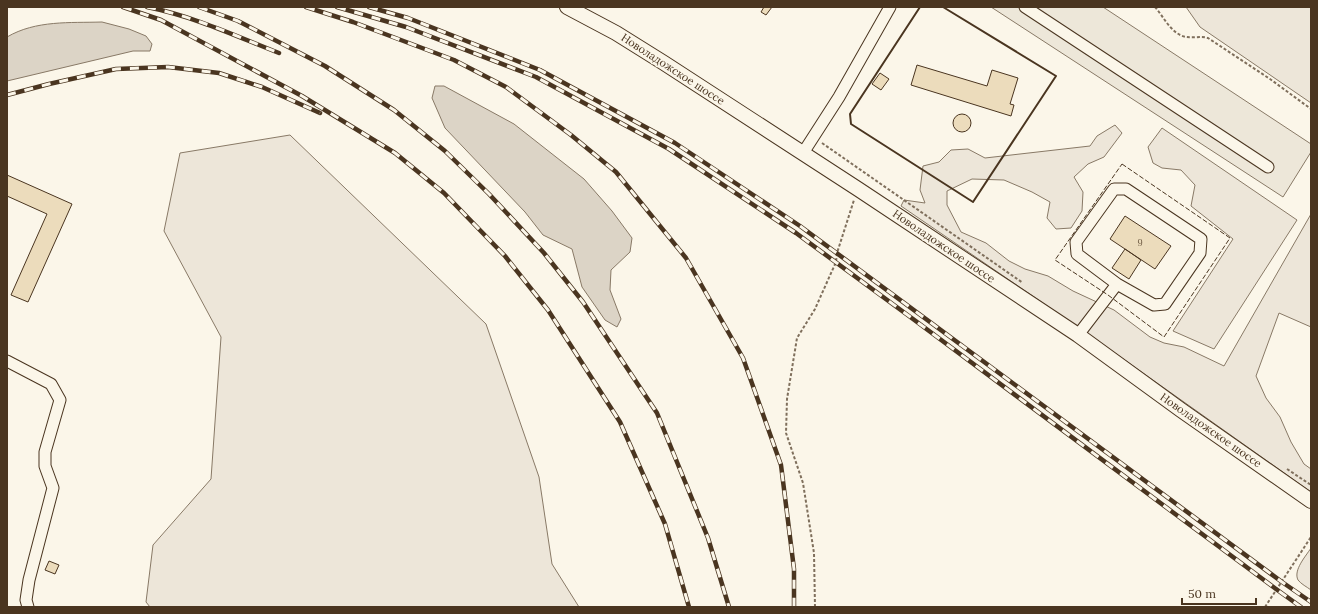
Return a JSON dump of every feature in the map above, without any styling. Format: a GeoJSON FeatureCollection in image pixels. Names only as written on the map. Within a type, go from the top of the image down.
{"type":"FeatureCollection","features":[{"type":"Feature","properties":{"kind":"main road","name":"Новоладожское шоссе"},"geometry":{"type":"LineString","coordinates":[[568,7],[616,33],[803,153],[1078,335],[1181,410],[1311,501]]}},
{"type":"Feature","properties":{"kind":"street"},"geometry":{"type":"LineString","coordinates":[[803,153],[839,97],[890,7]]}},
{"type":"Feature","properties":{"kind":"street"},"geometry":{"type":"LineString","coordinates":[[1025,7],[1268,167]]}},
{"type":"Feature","properties":{"kind":"street"},"geometry":{"type":"LineString","coordinates":[[1114,189],[1126,189],[1202,239],[1200,253],[1165,304],[1154,305],[1117,284],[1077,254],[1076,242],[1114,189]]}},
{"type":"Feature","properties":{"kind":"street"},"geometry":{"type":"LineString","coordinates":[[1078,335],[1117,284]]}},
{"type":"Feature","properties":{"kind":"street"},"geometry":{"type":"LineString","coordinates":[[7,361],[51,384],[60,400],[45,452],[46,466],[53,488],[28,580],[26,600],[28,607]]}},
{"type":"Feature","properties":{"kind":"path"},"geometry":{"type":"LineString","coordinates":[[1155,7],[1175,32],[1186,37],[1208,38],[1270,79],[1311,109]]}},
{"type":"Feature","properties":{"kind":"path"},"geometry":{"type":"LineString","coordinates":[[815,607],[814,553],[803,483],[786,433],[787,399],[797,338],[815,308],[836,262],[837,253],[858,189]]}},
{"type":"Feature","properties":{"kind":"path"},"geometry":{"type":"LineString","coordinates":[[1265,607],[1311,536]]}},
{"type":"Feature","properties":{"kind":"shaded area"},"geometry":{"type":"Polygon","coordinates":[[[991,7],[1103,7],[1311,144],[1311,152],[1283,197],[991,7]]]}},
{"type":"Feature","properties":{"kind":"shaded area"},"geometry":{"type":"Polygon","coordinates":[[[1186,7],[1311,7],[1311,103],[1200,27],[1186,7]]]}},
{"type":"Feature","properties":{"kind":"shaded area"},"geometry":{"type":"Polygon","coordinates":[[[102,22],[129,29],[146,36],[152,44],[150,51],[133,51],[7,81],[7,37],[41,25],[102,22]]]}},
{"type":"Feature","properties":{"kind":"shaded area"},"geometry":{"type":"Polygon","coordinates":[[[435,86],[444,86],[514,124],[584,179],[612,211],[632,238],[630,252],[611,270],[610,290],[621,319],[617,327],[605,320],[582,287],[572,249],[543,235],[525,212],[445,128],[432,98],[435,86]]]}},
{"type":"Feature","properties":{"kind":"shaded area"},"geometry":{"type":"Polygon","coordinates":[[[1115,125],[1122,133],[1104,157],[1088,164],[1074,177],[1083,192],[1082,211],[1071,228],[1056,229],[1047,218],[1050,202],[1032,192],[1004,180],[972,179],[947,191],[947,205],[961,232],[986,243],[1009,261],[1025,269],[1048,276],[1073,291],[1114,310],[1150,337],[1164,343],[1184,347],[1224,366],[1311,214],[1311,327],[1279,313],[1256,376],[1266,398],[1280,417],[1291,442],[1304,464],[1311,469],[1311,492],[1078,327],[901,206],[904,200],[925,203],[920,190],[923,166],[939,162],[951,150],[968,149],[985,158],[1090,146],[1097,136],[1115,125]]]}},
{"type":"Feature","properties":{"kind":"shaded area"},"geometry":{"type":"Polygon","coordinates":[[[1162,128],[1297,220],[1214,349],[1173,331],[1233,239],[1191,206],[1195,185],[1181,170],[1162,168],[1153,163],[1148,147],[1162,128]]]}},
{"type":"Feature","properties":{"kind":"shaded area"},"geometry":{"type":"Polygon","coordinates":[[[290,135],[486,324],[539,477],[552,564],[579,607],[150,607],[146,602],[153,545],[211,479],[221,337],[164,231],[180,153],[290,135]]]}},
{"type":"Feature","properties":{"kind":"shaded area"},"geometry":{"type":"Polygon","coordinates":[[[1311,548],[1311,590],[1298,580],[1297,572],[1311,548]]]}},
{"type":"Feature","properties":{"kind":"building"},"geometry":{"type":"Polygon","coordinates":[[[764,7],[772,7],[766,15],[761,12],[764,7]]]}},
{"type":"Feature","properties":{"kind":"building"},"geometry":{"type":"Polygon","coordinates":[[[917,65],[987,86],[992,70],[1018,78],[1010,104],[1014,105],[1011,116],[911,85],[917,65]]]}},
{"type":"Feature","properties":{"kind":"building"},"geometry":{"type":"Polygon","coordinates":[[[880,73],[889,79],[881,90],[872,84],[880,73]]]}},
{"type":"Feature","properties":{"kind":"building"},"geometry":{"type":"Polygon","coordinates":[[[962,114],[968,117],[971,123],[968,129],[962,132],[956,129],[953,123],[956,117],[962,114]]]}},
{"type":"Feature","properties":{"kind":"building"},"geometry":{"type":"Polygon","coordinates":[[[7,175],[72,204],[28,302],[11,295],[47,214],[7,196],[7,175]]]}},
{"type":"Feature","properties":{"kind":"building"},"geometry":{"type":"Polygon","coordinates":[[[1125,216],[1171,246],[1155,269],[1110,239],[1125,216]]]}},
{"type":"Feature","properties":{"kind":"building"},"geometry":{"type":"Polygon","coordinates":[[[1125,249],[1141,260],[1129,279],[1112,268],[1125,249]]]}},
{"type":"Feature","properties":{"kind":"building"},"geometry":{"type":"Polygon","coordinates":[[[49,561],[59,565],[55,574],[45,570],[49,561]]]}},
{"type":"Feature","properties":{"kind":"railway"},"geometry":{"type":"LineString","coordinates":[[123,7],[161,20],[302,96],[395,153],[444,193],[505,256],[548,310],[620,422],[665,524],[689,607]]}},
{"type":"Feature","properties":{"kind":"railway"},"geometry":{"type":"LineString","coordinates":[[147,7],[198,21],[279,53]]}},
{"type":"Feature","properties":{"kind":"railway"},"geometry":{"type":"LineString","coordinates":[[199,7],[238,21],[325,66],[394,110],[445,151],[489,194],[544,253],[583,302],[657,413],[708,538],[729,607]]}},
{"type":"Feature","properties":{"kind":"railway"},"geometry":{"type":"LineString","coordinates":[[306,7],[353,22],[454,60],[506,87],[571,135],[616,172],[686,258],[743,358],[781,465],[794,569],[794,607]]}},
{"type":"Feature","properties":{"kind":"railway"},"geometry":{"type":"LineString","coordinates":[[337,7],[406,27],[536,77],[669,149],[796,233],[1301,607]]}},
{"type":"Feature","properties":{"kind":"railway"},"geometry":{"type":"LineString","coordinates":[[369,7],[408,18],[540,70],[675,143],[800,226],[1311,602]]}},
{"type":"Feature","properties":{"kind":"railway"},"geometry":{"type":"LineString","coordinates":[[7,95],[116,69],[168,67],[219,73],[262,87],[320,113]]}},
{"type":"Feature","properties":{"kind":"fence"},"geometry":{"type":"LineString","coordinates":[[1122,164],[1230,238],[1164,337],[1108,295],[1055,260],[1122,164]]}},
{"type":"Feature","properties":{"kind":"wall"},"geometry":{"type":"LineString","coordinates":[[920,7],[850,114],[851,124],[973,202],[1056,76],[943,7]]}}]}
